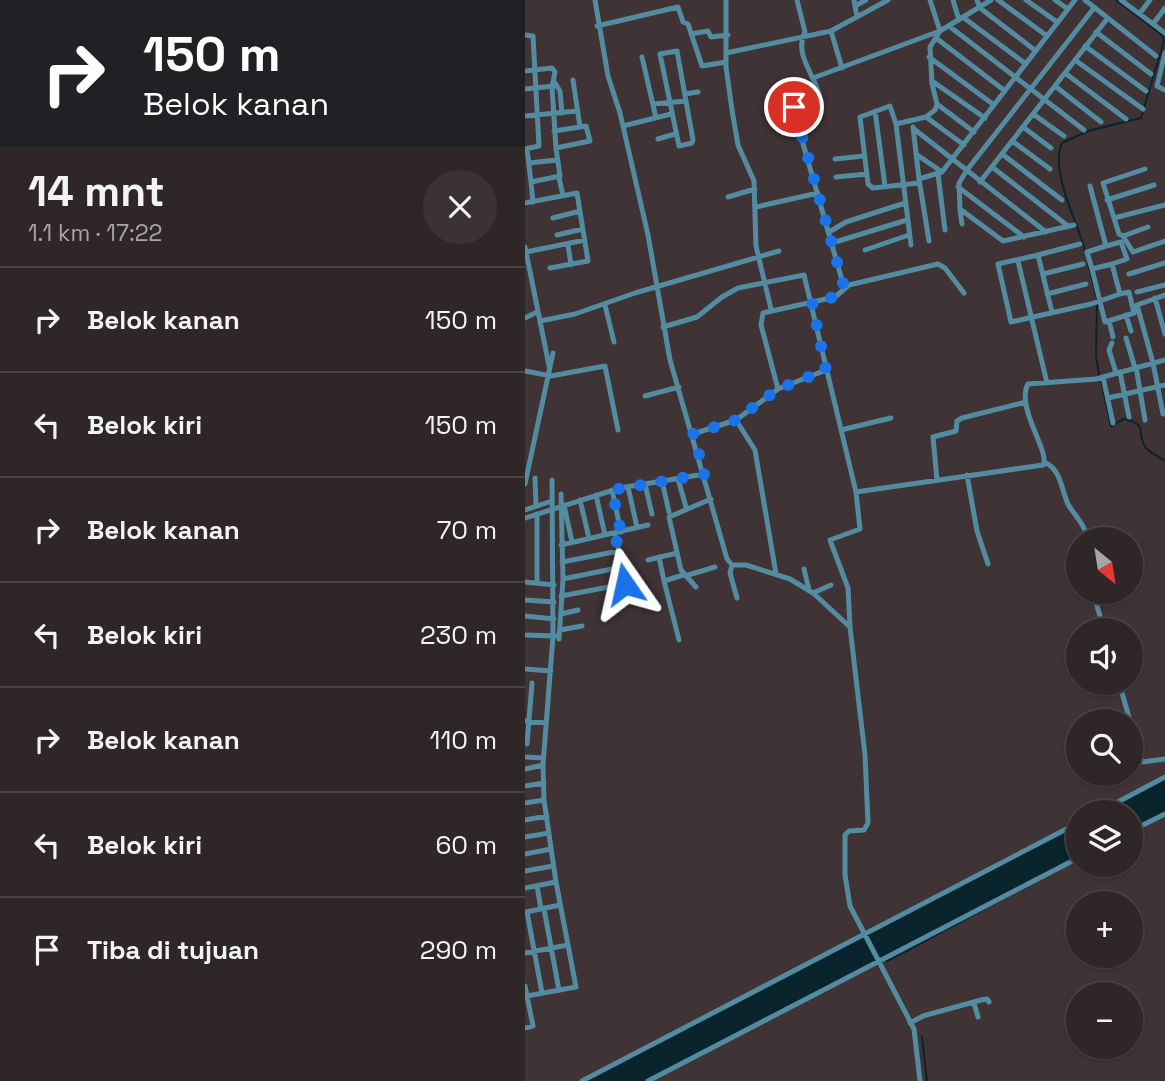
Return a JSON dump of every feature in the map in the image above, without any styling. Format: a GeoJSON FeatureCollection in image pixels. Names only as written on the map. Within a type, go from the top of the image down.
{"type":"FeatureCollection","features":[{"type":"Feature","properties":{"kind":"street"},"geometry":{"type":"LineString","coordinates":[[595,0],[597,26],[648,235],[663,327],[727,559],[731,565],[730,573],[737,598]]}},
{"type":"Feature","properties":{"kind":"street"},"geometry":{"type":"LineString","coordinates":[[726,0],[726,62],[738,145],[755,190],[754,231],[771,309]]}},
{"type":"Feature","properties":{"kind":"street"},"geometry":{"type":"LineString","coordinates":[[797,0],[805,32],[801,38],[801,50],[818,96],[794,107],[844,287]]}},
{"type":"Feature","properties":{"kind":"street"},"geometry":{"type":"LineString","coordinates":[[857,17],[854,3],[866,0]]}},
{"type":"Feature","properties":{"kind":"street"},"geometry":{"type":"LineString","coordinates":[[726,53],[831,31],[888,0]]}},
{"type":"Feature","properties":{"kind":"street"},"geometry":{"type":"LineString","coordinates":[[930,0],[940,31],[930,47],[929,56],[937,104],[974,132]]}},
{"type":"Feature","properties":{"kind":"street"},"geometry":{"type":"LineString","coordinates":[[953,0],[962,19],[1026,64]]}},
{"type":"Feature","properties":{"kind":"street"},"geometry":{"type":"LineString","coordinates":[[977,0],[980,8],[1036,51]]}},
{"type":"Feature","properties":{"kind":"street"},"geometry":{"type":"LineString","coordinates":[[813,78],[925,38],[991,0]]}},
{"type":"Feature","properties":{"kind":"street"},"geometry":{"type":"LineString","coordinates":[[998,0],[1047,36]]}},
{"type":"Feature","properties":{"kind":"street"},"geometry":{"type":"LineString","coordinates":[[1025,0],[1057,22]]}},
{"type":"Feature","properties":{"kind":"street"},"geometry":{"type":"LineString","coordinates":[[1055,0],[1067,9]]}},
{"type":"Feature","properties":{"kind":"street"},"geometry":{"type":"LineString","coordinates":[[911,245],[902,184],[896,124],[891,107],[860,117],[869,187],[902,184],[919,181],[940,173],[953,160],[1075,0]]}},
{"type":"Feature","properties":{"kind":"street"},"geometry":{"type":"LineString","coordinates":[[1085,0],[1156,56]]}},
{"type":"Feature","properties":{"kind":"street"},"geometry":{"type":"LineString","coordinates":[[1140,13],[1150,0]]}},
{"type":"Feature","properties":{"kind":"street"},"geometry":{"type":"LineString","coordinates":[[1125,1],[1165,33]]}},
{"type":"Feature","properties":{"kind":"street"},"geometry":{"type":"LineString","coordinates":[[597,26],[678,6],[702,66],[726,62]]}},
{"type":"Feature","properties":{"kind":"street"},"geometry":{"type":"LineString","coordinates":[[962,224],[958,187],[967,170],[1094,8]]}},
{"type":"Feature","properties":{"kind":"street"},"geometry":{"type":"LineString","coordinates":[[1153,24],[1165,8]]}},
{"type":"Feature","properties":{"kind":"street"},"geometry":{"type":"LineString","coordinates":[[980,182],[1107,19]]}},
{"type":"Feature","properties":{"kind":"street"},"geometry":{"type":"LineString","coordinates":[[949,26],[1084,130]]}},
{"type":"Feature","properties":{"kind":"street"},"geometry":{"type":"LineString","coordinates":[[691,34],[708,31],[711,37],[727,35]]}},
{"type":"Feature","properties":{"kind":"street"},"geometry":{"type":"LineString","coordinates":[[831,31],[842,68]]}},
{"type":"Feature","properties":{"kind":"street"},"geometry":{"type":"LineString","coordinates":[[1096,32],[1151,74]]}},
{"type":"Feature","properties":{"kind":"street"},"geometry":{"type":"LineString","coordinates":[[525,35],[533,35],[540,145]]}},
{"type":"Feature","properties":{"kind":"street"},"geometry":{"type":"LineString","coordinates":[[925,38],[930,47]]}},
{"type":"Feature","properties":{"kind":"street"},"geometry":{"type":"LineString","coordinates":[[936,38],[1005,91]]}},
{"type":"Feature","properties":{"kind":"street"},"geometry":{"type":"LineString","coordinates":[[1086,46],[1146,91]]}},
{"type":"Feature","properties":{"kind":"street"},"geometry":{"type":"LineString","coordinates":[[525,52],[535,51]]}},
{"type":"Feature","properties":{"kind":"street"},"geometry":{"type":"LineString","coordinates":[[662,52],[677,52],[693,142],[679,146],[669,103],[662,52]]}},
{"type":"Feature","properties":{"kind":"street"},"geometry":{"type":"LineString","coordinates":[[1165,54],[1163,71],[1157,86],[1165,90]]}},
{"type":"Feature","properties":{"kind":"street"},"geometry":{"type":"LineString","coordinates":[[929,56],[995,105]]}},
{"type":"Feature","properties":{"kind":"street"},"geometry":{"type":"LineString","coordinates":[[642,57],[656,118]]}},
{"type":"Feature","properties":{"kind":"street"},"geometry":{"type":"LineString","coordinates":[[1075,60],[1143,109]]}},
{"type":"Feature","properties":{"kind":"street"},"geometry":{"type":"LineString","coordinates":[[525,71],[554,69],[555,146],[563,195]]}},
{"type":"Feature","properties":{"kind":"street"},"geometry":{"type":"LineString","coordinates":[[1065,74],[1126,119]]}},
{"type":"Feature","properties":{"kind":"street"},"geometry":{"type":"LineString","coordinates":[[573,80],[580,127]]}},
{"type":"Feature","properties":{"kind":"street"},"geometry":{"type":"LineString","coordinates":[[932,80],[985,118]]}},
{"type":"Feature","properties":{"kind":"street"},"geometry":{"type":"LineString","coordinates":[[525,89],[555,85]]}},
{"type":"Feature","properties":{"kind":"street"},"geometry":{"type":"LineString","coordinates":[[555,85],[562,113]]}},
{"type":"Feature","properties":{"kind":"street"},"geometry":{"type":"LineString","coordinates":[[1055,86],[1101,122]]}},
{"type":"Feature","properties":{"kind":"street"},"geometry":{"type":"LineString","coordinates":[[653,104],[669,103],[698,92]]}},
{"type":"Feature","properties":{"kind":"street"},"geometry":{"type":"LineString","coordinates":[[896,124],[926,117],[937,104]]}},
{"type":"Feature","properties":{"kind":"street"},"geometry":{"type":"LineString","coordinates":[[525,116],[577,111]]}},
{"type":"Feature","properties":{"kind":"street"},"geometry":{"type":"LineString","coordinates":[[876,111],[885,186]]}},
{"type":"Feature","properties":{"kind":"street"},"geometry":{"type":"LineString","coordinates":[[623,126],[671,114]]}},
{"type":"Feature","properties":{"kind":"street"},"geometry":{"type":"LineString","coordinates":[[1034,114],[1065,136]]}},
{"type":"Feature","properties":{"kind":"street"},"geometry":{"type":"LineString","coordinates":[[926,117],[964,145]]}},
{"type":"Feature","properties":{"kind":"street"},"geometry":{"type":"LineString","coordinates":[[912,121],[929,241]]}},
{"type":"Feature","properties":{"kind":"street"},"geometry":{"type":"LineString","coordinates":[[533,202],[526,149],[540,145],[555,146],[590,141],[586,126],[554,131]]}},
{"type":"Feature","properties":{"kind":"street"},"geometry":{"type":"LineString","coordinates":[[1023,127],[1051,148]]}},
{"type":"Feature","properties":{"kind":"street"},"geometry":{"type":"LineString","coordinates":[[914,129],[1046,232]]}},
{"type":"Feature","properties":{"kind":"street"},"geometry":{"type":"LineString","coordinates":[[658,139],[675,134]]}},
{"type":"Feature","properties":{"kind":"street"},"geometry":{"type":"LineString","coordinates":[[1012,141],[1050,169]]}},
{"type":"Feature","properties":{"kind":"street"},"geometry":{"type":"LineString","coordinates":[[916,154],[940,173],[945,230]]}},
{"type":"Feature","properties":{"kind":"street"},"geometry":{"type":"LineString","coordinates":[[1002,154],[1062,200]]}},
{"type":"Feature","properties":{"kind":"street"},"geometry":{"type":"LineString","coordinates":[[835,159],[864,156]]}},
{"type":"Feature","properties":{"kind":"street"},"geometry":{"type":"LineString","coordinates":[[529,163],[557,160]]}},
{"type":"Feature","properties":{"kind":"street"},"geometry":{"type":"LineString","coordinates":[[960,209],[1000,239],[1024,237],[1071,226],[992,167]]}},
{"type":"Feature","properties":{"kind":"street"},"geometry":{"type":"LineString","coordinates":[[1145,169],[1103,183],[1107,200],[1130,251],[1165,241]]}},
{"type":"Feature","properties":{"kind":"street"},"geometry":{"type":"LineString","coordinates":[[836,177],[866,174]]}},
{"type":"Feature","properties":{"kind":"street"},"geometry":{"type":"LineString","coordinates":[[531,182],[559,178]]}},
{"type":"Feature","properties":{"kind":"street"},"geometry":{"type":"LineString","coordinates":[[1107,200],[1154,185]]}},
{"type":"Feature","properties":{"kind":"street"},"geometry":{"type":"LineString","coordinates":[[1090,186],[1106,246]]}},
{"type":"Feature","properties":{"kind":"street"},"geometry":{"type":"LineString","coordinates":[[958,187],[1024,237]]}},
{"type":"Feature","properties":{"kind":"street"},"geometry":{"type":"LineString","coordinates":[[728,197],[755,190]]}},
{"type":"Feature","properties":{"kind":"street"},"geometry":{"type":"LineString","coordinates":[[525,203],[576,193],[588,261],[550,268]]}},
{"type":"Feature","properties":{"kind":"street"},"geometry":{"type":"LineString","coordinates":[[756,207],[818,193]]}},
{"type":"Feature","properties":{"kind":"street"},"geometry":{"type":"LineString","coordinates":[[829,232],[840,225],[905,202]]}},
{"type":"Feature","properties":{"kind":"street"},"geometry":{"type":"LineString","coordinates":[[1114,218],[1165,205]]}},
{"type":"Feature","properties":{"kind":"street"},"geometry":{"type":"LineString","coordinates":[[553,218],[580,211]]}},
{"type":"Feature","properties":{"kind":"street"},"geometry":{"type":"LineString","coordinates":[[832,243],[907,220]]}},
{"type":"Feature","properties":{"kind":"street"},"geometry":{"type":"LineString","coordinates":[[840,225],[843,239]]}},
{"type":"Feature","properties":{"kind":"street"},"geometry":{"type":"LineString","coordinates":[[1123,236],[1148,227]]}},
{"type":"Feature","properties":{"kind":"street"},"geometry":{"type":"LineString","coordinates":[[557,235],[583,229]]}},
{"type":"Feature","properties":{"kind":"street"},"geometry":{"type":"LineString","coordinates":[[865,250],[909,235]]}},
{"type":"Feature","properties":{"kind":"street"},"geometry":{"type":"LineString","coordinates":[[552,385],[526,249],[568,245],[585,240]]}},
{"type":"Feature","properties":{"kind":"street"},"geometry":{"type":"LineString","coordinates":[[1080,244],[998,264],[1011,322],[1098,301],[1129,292],[1134,313],[1105,322],[1098,301],[1087,252],[1121,242],[1127,258],[1092,269]]}},
{"type":"Feature","properties":{"kind":"street"},"geometry":{"type":"LineString","coordinates":[[568,245],[571,265]]}},
{"type":"Feature","properties":{"kind":"street"},"geometry":{"type":"LineString","coordinates":[[540,321],[565,317],[779,251]]}},
{"type":"Feature","properties":{"kind":"street"},"geometry":{"type":"LineString","coordinates":[[1038,256],[1052,312]]}},
{"type":"Feature","properties":{"kind":"street"},"geometry":{"type":"LineString","coordinates":[[1018,261],[1047,383]]}},
{"type":"Feature","properties":{"kind":"street"},"geometry":{"type":"LineString","coordinates":[[1129,274],[1165,263]]}},
{"type":"Feature","properties":{"kind":"street"},"geometry":{"type":"LineString","coordinates":[[778,389],[761,325],[761,315],[771,309],[835,297],[844,287],[938,264],[945,268],[964,293]]}},
{"type":"Feature","properties":{"kind":"street"},"geometry":{"type":"LineString","coordinates":[[1043,274],[1083,264]]}},
{"type":"Feature","properties":{"kind":"street"},"geometry":{"type":"LineString","coordinates":[[1112,264],[1120,294]]}},
{"type":"Feature","properties":{"kind":"street"},"geometry":{"type":"LineString","coordinates":[[663,327],[697,317],[732,291],[804,275],[856,492],[860,529],[830,540],[848,588],[865,755],[868,824],[864,830],[849,831],[845,835],[845,875],[850,906],[914,1030],[921,1081]]}},
{"type":"Feature","properties":{"kind":"street"},"geometry":{"type":"LineString","coordinates":[[1047,294],[1086,284]]}},
{"type":"Feature","properties":{"kind":"street"},"geometry":{"type":"LineString","coordinates":[[1137,292],[1165,285]]}},
{"type":"Feature","properties":{"kind":"street"},"geometry":{"type":"LineString","coordinates":[[1163,414],[1153,363],[1136,305],[1165,295]]}},
{"type":"Feature","properties":{"kind":"street"},"geometry":{"type":"LineString","coordinates":[[1155,298],[1165,334]]}},
{"type":"Feature","properties":{"kind":"street"},"geometry":{"type":"LineString","coordinates":[[605,305],[614,342]]}},
{"type":"Feature","properties":{"kind":"street"},"geometry":{"type":"LineString","coordinates":[[525,318],[537,312]]}},
{"type":"Feature","properties":{"kind":"street"},"geometry":{"type":"LineString","coordinates":[[1126,315],[1131,331]]}},
{"type":"Feature","properties":{"kind":"street"},"geometry":{"type":"LineString","coordinates":[[1109,321],[1113,340],[1109,350],[1125,394],[1129,417]]}},
{"type":"Feature","properties":{"kind":"street"},"geometry":{"type":"LineString","coordinates":[[1126,338],[1136,368],[1145,421]]}},
{"type":"Feature","properties":{"kind":"street"},"geometry":{"type":"LineString","coordinates":[[525,484],[553,353]]}},
{"type":"Feature","properties":{"kind":"street"},"geometry":{"type":"LineString","coordinates":[[1085,527],[1068,503],[1059,477],[1046,463],[1030,422],[1026,386],[1101,378],[1165,360]]}},
{"type":"Feature","properties":{"kind":"street"},"geometry":{"type":"LineString","coordinates":[[525,371],[551,376],[605,366],[618,430]]}},
{"type":"Feature","properties":{"kind":"street"},"geometry":{"type":"LineString","coordinates":[[693,434],[736,420],[778,389],[826,370]]}},
{"type":"Feature","properties":{"kind":"street"},"geometry":{"type":"LineString","coordinates":[[1101,378],[1113,423]]}},
{"type":"Feature","properties":{"kind":"street"},"geometry":{"type":"LineString","coordinates":[[1108,398],[1165,384]]}},
{"type":"Feature","properties":{"kind":"street"},"geometry":{"type":"LineString","coordinates":[[645,396],[679,387]]}},
{"type":"Feature","properties":{"kind":"street"},"geometry":{"type":"LineString","coordinates":[[937,480],[933,437],[956,431],[957,421],[962,418],[1026,402]]}},
{"type":"Feature","properties":{"kind":"street"},"geometry":{"type":"LineString","coordinates":[[841,430],[891,418]]}},
{"type":"Feature","properties":{"kind":"street"},"geometry":{"type":"LineString","coordinates":[[736,420],[755,450],[776,574]]}},
{"type":"Feature","properties":{"kind":"street"},"geometry":{"type":"LineString","coordinates":[[856,492],[1046,463]]}},
{"type":"Feature","properties":{"kind":"street"},"geometry":{"type":"LineString","coordinates":[[525,518],[612,490],[705,474]]}},
{"type":"Feature","properties":{"kind":"street"},"geometry":{"type":"LineString","coordinates":[[967,475],[977,531],[988,564]]}},
{"type":"Feature","properties":{"kind":"street"},"geometry":{"type":"LineString","coordinates":[[535,478],[535,506]]}},
{"type":"Feature","properties":{"kind":"street"},"geometry":{"type":"LineString","coordinates":[[678,478],[685,506]]}},
{"type":"Feature","properties":{"kind":"street"},"geometry":{"type":"LineString","coordinates":[[552,480],[554,619],[558,636]]}},
{"type":"Feature","properties":{"kind":"street"},"geometry":{"type":"LineString","coordinates":[[661,481],[669,512]]}},
{"type":"Feature","properties":{"kind":"street"},"geometry":{"type":"LineString","coordinates":[[645,484],[652,514]]}},
{"type":"Feature","properties":{"kind":"street"},"geometry":{"type":"LineString","coordinates":[[628,487],[637,527]]}},
{"type":"Feature","properties":{"kind":"street"},"geometry":{"type":"LineString","coordinates":[[525,600],[554,600],[562,596],[626,587],[612,490]]}},
{"type":"Feature","properties":{"kind":"street"},"geometry":{"type":"LineString","coordinates":[[526,997],[576,987],[556,883],[544,800],[546,723],[551,671],[561,614],[563,579],[561,494]]}},
{"type":"Feature","properties":{"kind":"street"},"geometry":{"type":"LineString","coordinates":[[596,495],[605,535]]}},
{"type":"Feature","properties":{"kind":"street"},"geometry":{"type":"LineString","coordinates":[[696,587],[684,575],[669,517],[711,499]]}},
{"type":"Feature","properties":{"kind":"street"},"geometry":{"type":"LineString","coordinates":[[580,500],[589,538]]}},
{"type":"Feature","properties":{"kind":"street"},"geometry":{"type":"LineString","coordinates":[[525,510],[552,501]]}},
{"type":"Feature","properties":{"kind":"street"},"geometry":{"type":"LineString","coordinates":[[562,505],[572,541]]}},
{"type":"Feature","properties":{"kind":"street"},"geometry":{"type":"LineString","coordinates":[[537,514],[537,583]]}},
{"type":"Feature","properties":{"kind":"street"},"geometry":{"type":"LineString","coordinates":[[561,545],[648,525]]}},
{"type":"Feature","properties":{"kind":"street"},"geometry":{"type":"LineString","coordinates":[[562,562],[619,551]]}},
{"type":"Feature","properties":{"kind":"street"},"geometry":{"type":"LineString","coordinates":[[648,560],[677,553]]}},
{"type":"Feature","properties":{"kind":"street"},"geometry":{"type":"LineString","coordinates":[[659,557],[679,640]]}},
{"type":"Feature","properties":{"kind":"street"},"geometry":{"type":"LineString","coordinates":[[731,565],[746,565],[776,574],[811,592],[850,627]]}},
{"type":"Feature","properties":{"kind":"street"},"geometry":{"type":"LineString","coordinates":[[563,579],[622,567]]}},
{"type":"Feature","properties":{"kind":"street"},"geometry":{"type":"LineString","coordinates":[[664,581],[715,567]]}},
{"type":"Feature","properties":{"kind":"street"},"geometry":{"type":"LineString","coordinates":[[804,569],[811,592]]}},
{"type":"Feature","properties":{"kind":"street"},"geometry":{"type":"LineString","coordinates":[[525,582],[554,585]]}},
{"type":"Feature","properties":{"kind":"street"},"geometry":{"type":"LineString","coordinates":[[811,592],[831,585]]}},
{"type":"Feature","properties":{"kind":"street"},"geometry":{"type":"LineString","coordinates":[[561,614],[578,610]]}},
{"type":"Feature","properties":{"kind":"street"},"geometry":{"type":"LineString","coordinates":[[525,616],[554,619]]}},
{"type":"Feature","properties":{"kind":"street"},"geometry":{"type":"LineString","coordinates":[[525,641],[525,635],[558,636],[582,626]]}},
{"type":"Feature","properties":{"kind":"street"},"geometry":{"type":"LineString","coordinates":[[525,669],[551,671]]}},
{"type":"Feature","properties":{"kind":"street"},"geometry":{"type":"LineString","coordinates":[[526,741],[530,686]]}},
{"type":"Feature","properties":{"kind":"street"},"geometry":{"type":"LineString","coordinates":[[527,721],[546,723]]}},
{"type":"Feature","properties":{"kind":"street"},"geometry":{"type":"LineString","coordinates":[[525,757],[543,762]]}},
{"type":"Feature","properties":{"kind":"street"},"geometry":{"type":"LineString","coordinates":[[1143,762],[1165,759]]}},
{"type":"Feature","properties":{"kind":"street"},"geometry":{"type":"LineString","coordinates":[[525,769],[543,762]]}},
{"type":"Feature","properties":{"kind":"street"},"geometry":{"type":"LineString","coordinates":[[1122,800],[1165,777]]}},
{"type":"Feature","properties":{"kind":"street"},"geometry":{"type":"LineString","coordinates":[[525,786],[544,783]]}},
{"type":"Feature","properties":{"kind":"street"},"geometry":{"type":"LineString","coordinates":[[525,803],[544,800]]}},
{"type":"Feature","properties":{"kind":"street"},"geometry":{"type":"LineString","coordinates":[[1143,825],[1165,814]]}},
{"type":"Feature","properties":{"kind":"street"},"geometry":{"type":"LineString","coordinates":[[525,820],[547,816]]}},
{"type":"Feature","properties":{"kind":"street"},"geometry":{"type":"LineString","coordinates":[[582,1081],[865,937],[1066,829]]}},
{"type":"Feature","properties":{"kind":"street"},"geometry":{"type":"LineString","coordinates":[[525,837],[549,833]]}},
{"type":"Feature","properties":{"kind":"street"},"geometry":{"type":"LineString","coordinates":[[525,854],[551,849]]}},
{"type":"Feature","properties":{"kind":"street"},"geometry":{"type":"LineString","coordinates":[[648,1081],[878,958],[887,957],[1066,864]]}},
{"type":"Feature","properties":{"kind":"street"},"geometry":{"type":"LineString","coordinates":[[525,871],[554,866]]}},
{"type":"Feature","properties":{"kind":"street"},"geometry":{"type":"LineString","coordinates":[[525,888],[556,883]]}},
{"type":"Feature","properties":{"kind":"street"},"geometry":{"type":"LineString","coordinates":[[537,886],[559,990]]}},
{"type":"Feature","properties":{"kind":"street"},"geometry":{"type":"LineString","coordinates":[[542,993],[526,912],[560,905]]}},
{"type":"Feature","properties":{"kind":"street"},"geometry":{"type":"LineString","coordinates":[[525,953],[568,945]]}},
{"type":"Feature","properties":{"kind":"street"},"geometry":{"type":"LineString","coordinates":[[885,970],[887,957]]}},
{"type":"Feature","properties":{"kind":"street"},"geometry":{"type":"LineString","coordinates":[[525,986],[528,1015],[533,1026],[525,1028]]}},
{"type":"Feature","properties":{"kind":"street"},"geometry":{"type":"LineString","coordinates":[[910,1023],[923,1016],[987,999],[989,1002]]}},
{"type":"Feature","properties":{"kind":"street"},"geometry":{"type":"LineString","coordinates":[[974,1003],[978,1017]]}},
{"type":"Feature","properties":{"kind":"water"},"geometry":{"type":"Polygon","coordinates":[[[1165,778],[1165,814],[1143,826],[1143,800],[1122,800],[1165,778]]]}},
{"type":"Feature","properties":{"kind":"water"},"geometry":{"type":"Polygon","coordinates":[[[1066,829],[1066,866],[888,962],[880,961],[649,1081],[582,1081],[1066,829]]]}},
{"type":"Feature","properties":{"kind":"waterway"},"geometry":{"type":"LineString","coordinates":[[1085,251],[1059,168],[1062,143],[1088,131],[1141,118],[1164,41],[1162,35],[1116,0]]}},
{"type":"Feature","properties":{"kind":"waterway"},"geometry":{"type":"LineString","coordinates":[[1088,263],[1097,299]]}},
{"type":"Feature","properties":{"kind":"waterway"},"geometry":{"type":"LineString","coordinates":[[1097,304],[1096,355],[1099,375]]}},
{"type":"Feature","properties":{"kind":"waterway"},"geometry":{"type":"LineString","coordinates":[[1101,380],[1111,426],[1124,419],[1137,424],[1146,448],[1165,461]]}},
{"type":"Feature","properties":{"kind":"waterway"},"geometry":{"type":"LineString","coordinates":[[922,1036],[927,1081]]}},
{"type":"Feature","properties":{"kind":"route"},"geometry":{"type":"LineString","coordinates":[[625,584],[615,533],[621,532],[612,490],[705,474],[693,434],[736,420],[778,389],[826,370],[812,302],[835,297],[841,294],[844,287],[794,107]]}}]}
